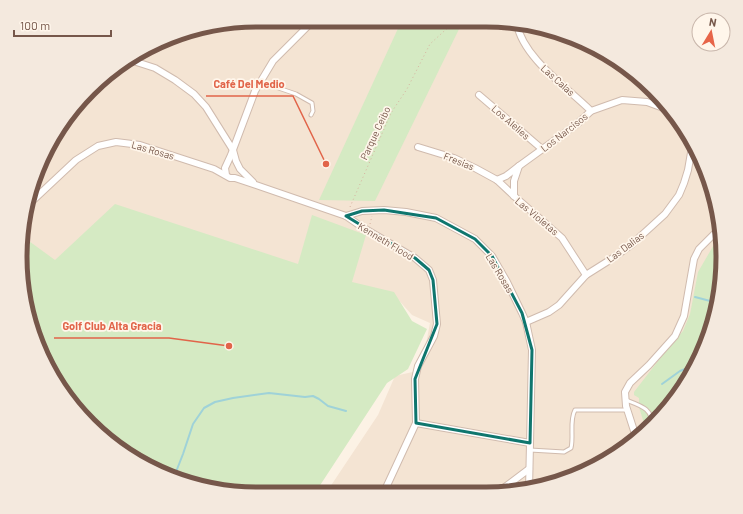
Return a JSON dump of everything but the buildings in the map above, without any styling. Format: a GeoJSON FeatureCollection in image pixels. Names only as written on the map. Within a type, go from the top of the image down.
{"type":"FeatureCollection","features":[{"type":"Feature","properties":{"kind":"street"},"geometry":{"type":"LineString","coordinates":[[307,27],[273,61],[255,91],[238,138],[224,170],[226,175],[230,178],[256,184],[346,216]]}},
{"type":"Feature","properties":{"kind":"street","name":"Las Calas"},"geometry":{"type":"LineString","coordinates":[[519,29],[522,39],[540,64],[592,110]]}},
{"type":"Feature","properties":{"kind":"street"},"geometry":{"type":"LineString","coordinates":[[136,62],[155,68],[176,80],[194,94],[206,107],[233,150],[239,167],[239,174],[235,178]]}},
{"type":"Feature","properties":{"kind":"street","name":"Los Alelies"},"geometry":{"type":"LineString","coordinates":[[479,95],[542,150]]}},
{"type":"Feature","properties":{"kind":"street","name":"Los Narcisos"},"geometry":{"type":"LineString","coordinates":[[497,180],[506,176],[542,150],[577,124],[592,110],[622,100],[647,102],[660,106]]}},
{"type":"Feature","properties":{"kind":"street"},"geometry":{"type":"LineString","coordinates":[[224,136],[231,139],[238,138]]}},
{"type":"Feature","properties":{"kind":"street","name":"Las Rosas"},"geometry":{"type":"LineString","coordinates":[[34,199],[76,160],[98,146],[116,142],[140,145],[214,169],[226,175]]}},
{"type":"Feature","properties":{"kind":"street","name":"Fresias"},"geometry":{"type":"LineString","coordinates":[[418,147],[454,158],[497,180]]}},
{"type":"Feature","properties":{"kind":"street","name":"Las Dalias"},"geometry":{"type":"LineString","coordinates":[[526,322],[549,312],[559,305],[586,275],[631,245],[665,214],[679,195],[688,170],[691,153]]}},
{"type":"Feature","properties":{"kind":"street"},"geometry":{"type":"LineString","coordinates":[[214,169],[233,162],[256,184]]}},
{"type":"Feature","properties":{"kind":"street"},"geometry":{"type":"LineString","coordinates":[[514,196],[514,181],[519,166]]}},
{"type":"Feature","properties":{"kind":"street","name":"Las Violetas"},"geometry":{"type":"LineString","coordinates":[[497,180],[562,238],[586,275]]}},
{"type":"Feature","properties":{"kind":"street","name":"Las Rosas"},"geometry":{"type":"LineString","coordinates":[[346,216],[362,211],[384,210],[406,212],[436,218],[475,239],[492,256],[507,282],[526,322],[532,350],[529,483]]}},
{"type":"Feature","properties":{"kind":"street","name":"Kenneth Flood"},"geometry":{"type":"LineString","coordinates":[[346,216],[415,258],[428,270],[434,280],[437,324],[434,336],[418,366],[415,379],[416,423],[386,487]]}},
{"type":"Feature","properties":{"kind":"street"},"geometry":{"type":"LineString","coordinates":[[635,432],[628,410],[625,392],[630,382],[649,365],[675,336],[684,316],[694,259],[699,249],[715,233]]}},
{"type":"Feature","properties":{"kind":"street"},"geometry":{"type":"LineString","coordinates":[[416,423],[530,447]]}},
{"type":"Feature","properties":{"kind":"street"},"geometry":{"type":"LineString","coordinates":[[506,486],[529,469]]}},
{"type":"Feature","properties":{"kind":"lane"},"geometry":{"type":"LineString","coordinates":[[261,82],[296,94],[312,103],[313,111],[311,115]]}},
{"type":"Feature","properties":{"kind":"lane"},"geometry":{"type":"LineString","coordinates":[[626,400],[648,411],[651,418]]}},
{"type":"Feature","properties":{"kind":"lane"},"geometry":{"type":"LineString","coordinates":[[530,447],[564,452],[572,448],[572,415],[575,410],[628,410]]}},
{"type":"Feature","properties":{"kind":"path","name":"Parque Ceibo"},"geometry":{"type":"LineString","coordinates":[[346,216],[391,113],[407,89],[430,44],[449,27]]}},
{"type":"Feature","properties":{"kind":"path"},"geometry":{"type":"LineString","coordinates":[[370,224],[372,216]]}},
{"type":"Feature","properties":{"kind":"highlighted area"},"geometry":{"type":"Polygon","coordinates":[[[384,210],[436,218],[475,239],[492,256],[522,313],[532,350],[530,443],[416,423],[415,379],[437,324],[433,280],[429,270],[415,258],[346,216],[362,211],[384,210]]]}},
{"type":"Feature","properties":{"kind":"shaded area"},"geometry":{"type":"Polygon","coordinates":[[[242,27],[501,27],[531,31],[546,35],[560,39],[588,51],[614,66],[638,84],[659,105],[677,129],[692,155],[704,183],[712,212],[716,242],[716,272],[712,302],[704,331],[685,372],[659,409],[638,430],[614,448],[588,463],[560,475],[546,479],[531,483],[501,487],[330,487],[378,415],[395,376],[417,371],[425,349],[430,323],[412,315],[395,296],[40,300],[33,310],[27,272],[27,242],[31,212],[39,183],[51,155],[66,129],[94,94],[129,66],[142,58],[183,39],[212,31],[242,27]]]}},
{"type":"Feature","properties":{"kind":"green space"},"geometry":{"type":"Polygon","coordinates":[[[399,27],[460,27],[375,201],[319,200],[399,27]]]}},
{"type":"Feature","properties":{"kind":"green space"},"geometry":{"type":"Polygon","coordinates":[[[115,204],[298,264],[312,215],[366,235],[352,282],[394,292],[412,321],[427,329],[408,369],[387,383],[319,487],[242,487],[212,483],[183,475],[155,463],[129,448],[94,420],[66,385],[51,359],[36,321],[38,319],[31,298],[27,272],[27,240],[55,260],[115,204]]]}},
{"type":"Feature","properties":{"kind":"green space"},"geometry":{"type":"Polygon","coordinates":[[[716,241],[716,272],[712,302],[704,331],[692,359],[677,385],[659,409],[644,424],[639,407],[639,398],[634,395],[634,392],[683,331],[690,314],[698,272],[716,241]]]}},
{"type":"Feature","properties":{"kind":"waterway"},"geometry":{"type":"LineString","coordinates":[[695,297],[712,301]]}},
{"type":"Feature","properties":{"kind":"waterway"},"geometry":{"type":"LineString","coordinates":[[662,384],[680,371],[687,368]]}},
{"type":"Feature","properties":{"kind":"waterway"},"geometry":{"type":"LineString","coordinates":[[176,472],[193,424],[204,408],[215,402],[269,393],[305,397],[313,396],[328,406],[346,411]]}},
{"type":"Feature","properties":{"kind":"place","name":"Café Del Medio"},"geometry":{"type":"Point","coordinates":[326,164]}},
{"type":"Feature","properties":{"kind":"place","name":"Golf Club Alta Gracia"},"geometry":{"type":"Point","coordinates":[229,346]}}]}
